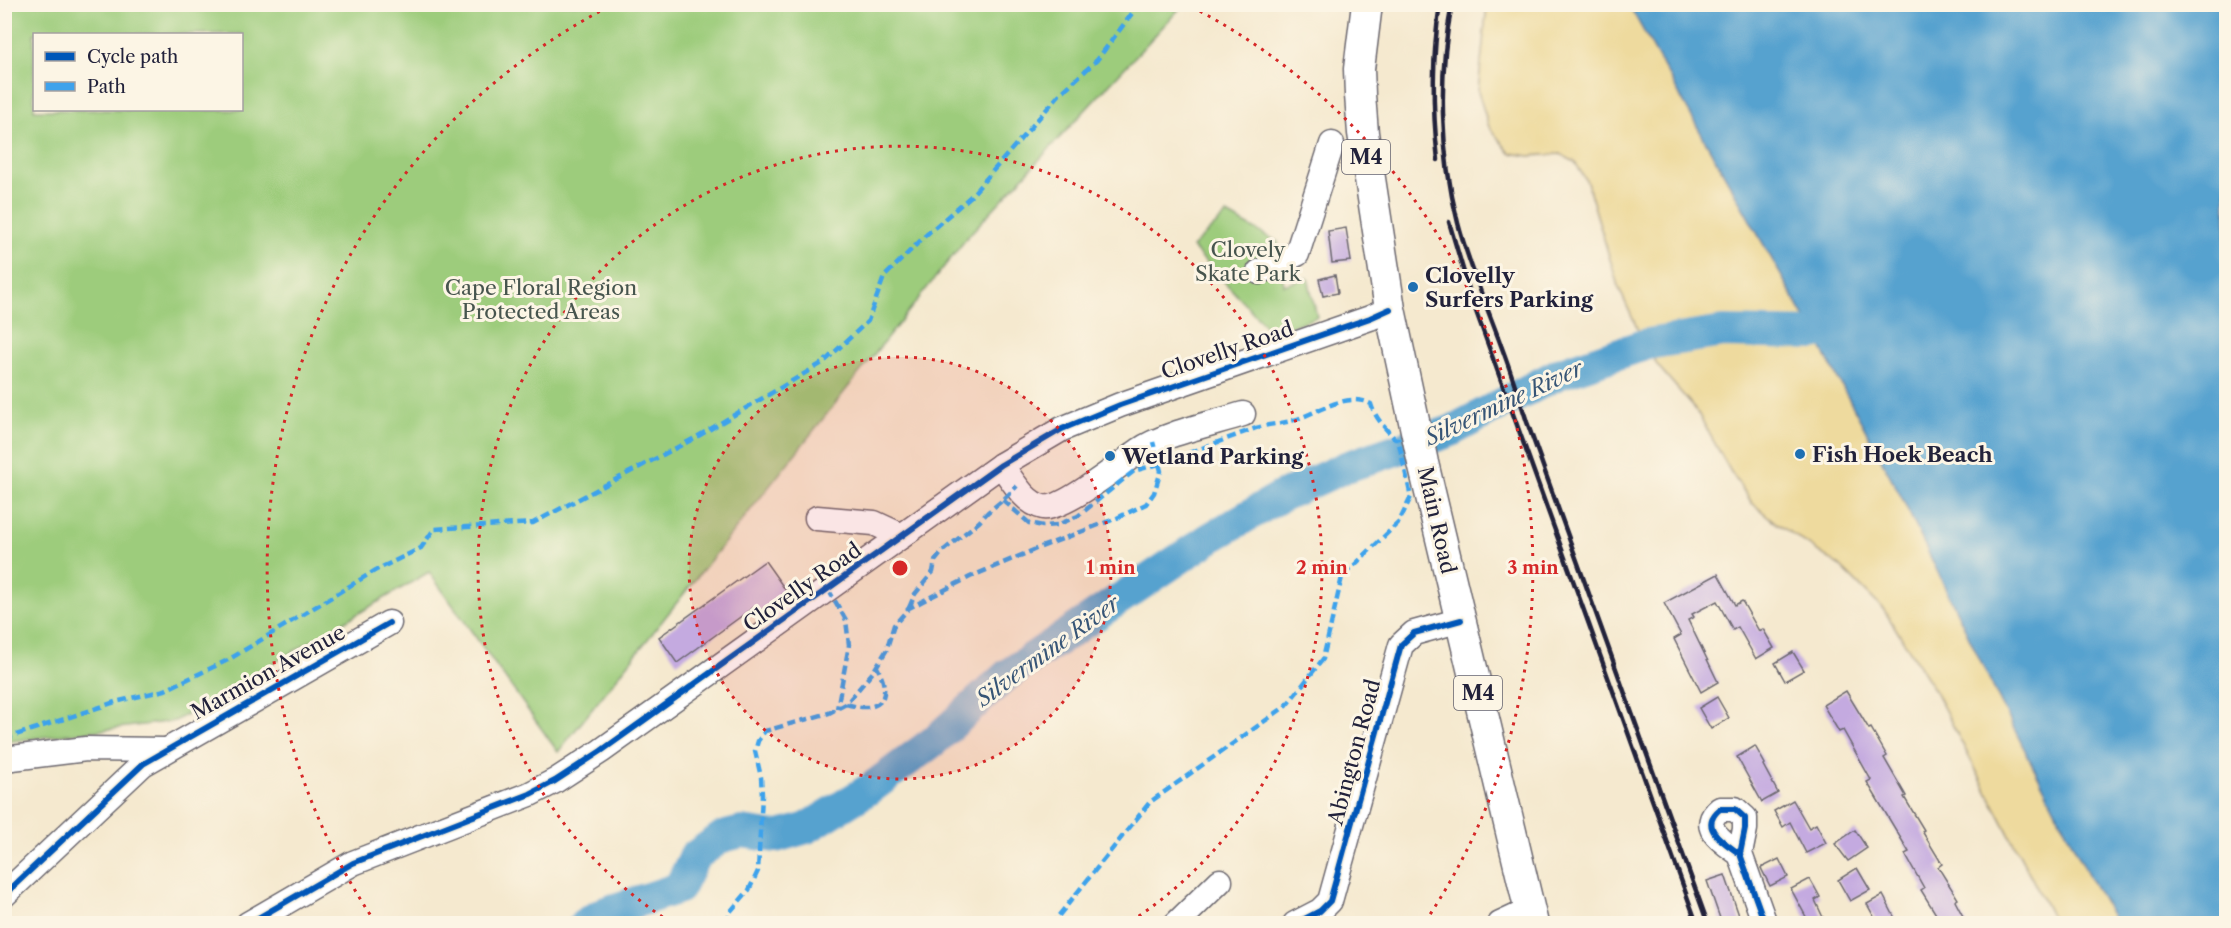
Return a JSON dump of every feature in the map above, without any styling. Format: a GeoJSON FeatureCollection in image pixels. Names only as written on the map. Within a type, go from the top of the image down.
{"type":"FeatureCollection","features":[{"type":"Feature","properties":{"kind":"main road","name":"Main Road"},"geometry":{"type":"LineString","coordinates":[[1367,4],[1361,49],[1360,95],[1363,133],[1390,309],[1423,463],[1531,917]]}},
{"type":"Feature","properties":{"kind":"street"},"geometry":{"type":"LineString","coordinates":[[1259,272],[1295,256],[1299,251],[1332,144]]}},
{"type":"Feature","properties":{"kind":"street","name":"Clovelly Road"},"geometry":{"type":"LineString","coordinates":[[248,924],[353,863],[518,799],[555,781],[601,751],[1001,465],[1062,429],[1110,409],[1390,309]]}},
{"type":"Feature","properties":{"kind":"street"},"geometry":{"type":"LineString","coordinates":[[1001,465],[1031,501],[1042,507],[1048,507],[1062,503],[1109,474],[1153,442],[1243,414]]}},
{"type":"Feature","properties":{"kind":"street"},"geometry":{"type":"LineString","coordinates":[[817,518],[874,523],[902,536]]}},
{"type":"Feature","properties":{"kind":"street","name":"Abington Road"},"geometry":{"type":"LineString","coordinates":[[1299,922],[1324,908],[1330,901],[1398,650],[1414,633],[1461,620]]}},
{"type":"Feature","properties":{"kind":"street","name":"Marmion Avenue"},"geometry":{"type":"LineString","coordinates":[[4,896],[139,766],[389,623]]}},
{"type":"Feature","properties":{"kind":"street"},"geometry":{"type":"LineString","coordinates":[[4,759],[86,749],[164,750]]}},
{"type":"Feature","properties":{"kind":"street"},"geometry":{"type":"LineString","coordinates":[[1740,854],[1765,924]]}},
{"type":"Feature","properties":{"kind":"street"},"geometry":{"type":"LineString","coordinates":[[1176,924],[1220,881]]}},
{"type":"Feature","properties":{"kind":"street"},"geometry":{"type":"LineString","coordinates":[[1500,924],[1531,917]]}},
{"type":"Feature","properties":{"kind":"green space","name":"Cape Floral Region Protected Areas"},"geometry":{"type":"Polygon","coordinates":[[[5,4],[1183,5],[970,234],[558,752],[429,572],[175,721],[5,742],[5,4]]]}},
{"type":"Feature","properties":{"kind":"green space","name":"Clovely Skate Park"},"geometry":{"type":"Polygon","coordinates":[[[1227,214],[1278,242],[1284,285],[1308,278],[1317,317],[1272,333],[1192,247],[1227,214]]]}},
{"type":"Feature","properties":{"kind":"sand","name":"Fish Hoek Beach"},"geometry":{"type":"Polygon","coordinates":[[[1487,5],[1629,5],[1814,334],[1903,500],[1997,695],[2089,876],[2116,923],[2055,923],[1935,691],[1884,610],[1840,566],[1776,523],[1752,503],[1731,472],[1696,410],[1658,366],[1618,286],[1587,182],[1575,162],[1560,154],[1529,156],[1510,153],[1489,127],[1478,92],[1487,5]]]}},
{"type":"Feature","properties":{"kind":"water"},"geometry":{"type":"Polygon","coordinates":[[[1629,5],[2226,5],[2226,923],[2116,923],[2089,876],[1997,695],[1903,500],[1814,334],[1629,5]]]}},
{"type":"Feature","properties":{"kind":"building"},"geometry":{"type":"Polygon","coordinates":[[[1346,228],[1351,261],[1332,263],[1328,231],[1346,228]]]}},
{"type":"Feature","properties":{"kind":"building"},"geometry":{"type":"Polygon","coordinates":[[[1335,275],[1338,293],[1323,296],[1319,279],[1335,275]]]}},
{"type":"Feature","properties":{"kind":"building"},"geometry":{"type":"Polygon","coordinates":[[[765,561],[787,592],[758,613],[754,607],[677,663],[659,637],[765,561]]]}},
{"type":"Feature","properties":{"kind":"building"},"geometry":{"type":"Polygon","coordinates":[[[1718,574],[1735,605],[1742,601],[1759,631],[1763,629],[1774,648],[1756,659],[1738,627],[1733,630],[1717,601],[1692,614],[1694,617],[1688,620],[1718,682],[1701,692],[1674,639],[1681,635],[1664,603],[1718,574]]]}},
{"type":"Feature","properties":{"kind":"building"},"geometry":{"type":"Polygon","coordinates":[[[1793,652],[1804,670],[1785,681],[1775,663],[1793,652]]]}},
{"type":"Feature","properties":{"kind":"building"},"geometry":{"type":"Polygon","coordinates":[[[1846,691],[1887,756],[1884,758],[1942,864],[1938,867],[1958,899],[1955,901],[1967,924],[1942,924],[1921,890],[1924,888],[1905,854],[1909,852],[1867,782],[1871,780],[1843,730],[1839,732],[1823,705],[1846,691]]]}},
{"type":"Feature","properties":{"kind":"building"},"geometry":{"type":"Polygon","coordinates":[[[1717,697],[1729,718],[1711,729],[1699,708],[1717,697]]]}},
{"type":"Feature","properties":{"kind":"building"},"geometry":{"type":"Polygon","coordinates":[[[1755,746],[1778,793],[1762,802],[1737,757],[1755,746]]]}},
{"type":"Feature","properties":{"kind":"building"},"geometry":{"type":"Polygon","coordinates":[[[1793,800],[1809,828],[1816,824],[1826,843],[1806,853],[1790,822],[1783,827],[1774,811],[1793,800]]]}},
{"type":"Feature","properties":{"kind":"building"},"geometry":{"type":"Polygon","coordinates":[[[1855,830],[1867,848],[1848,861],[1835,844],[1855,830]]]}},
{"type":"Feature","properties":{"kind":"building"},"geometry":{"type":"Polygon","coordinates":[[[1779,859],[1788,877],[1770,886],[1761,868],[1779,859]]]}},
{"type":"Feature","properties":{"kind":"building"},"geometry":{"type":"Polygon","coordinates":[[[1857,868],[1870,890],[1850,901],[1838,880],[1857,868]]]}},
{"type":"Feature","properties":{"kind":"building"},"geometry":{"type":"Polygon","coordinates":[[[1725,875],[1742,924],[1722,924],[1707,881],[1725,875]]]}},
{"type":"Feature","properties":{"kind":"building"},"geometry":{"type":"Polygon","coordinates":[[[1810,879],[1820,897],[1815,900],[1826,924],[1810,924],[1791,889],[1810,879]]]}},
{"type":"Feature","properties":{"kind":"building"},"geometry":{"type":"Polygon","coordinates":[[[1883,895],[1898,924],[1878,924],[1867,904],[1883,895]]]}},
{"type":"Feature","properties":{"kind":"waterway","name":"Silvermine River"},"geometry":{"type":"LineString","coordinates":[[584,924],[603,913],[679,888],[695,856],[722,837],[742,832],[776,837],[807,828],[871,788],[934,741],[1007,675],[1210,538],[1280,497],[1346,467],[1451,431],[1558,374],[1647,344],[1723,332],[1814,334]]}},
{"type":"Feature","properties":{"kind":"railway"},"geometry":{"type":"LineString","coordinates":[[1438,160],[1434,82],[1435,43],[1440,4]]}},
{"type":"Feature","properties":{"kind":"railway"},"geometry":{"type":"LineString","coordinates":[[1452,4],[1444,58],[1444,142],[1452,196],[1462,239],[1708,924]]}},
{"type":"Feature","properties":{"kind":"railway"},"geometry":{"type":"LineString","coordinates":[[1449,222],[1473,303],[1697,924]]}},
{"type":"Feature","properties":{"kind":"marked path"},"geometry":{"type":"LineString","coordinates":[[4,739],[115,702],[165,690],[228,660],[376,570],[421,548],[434,529],[533,523],[695,438],[824,362],[868,321],[884,277],[926,235],[971,196],[1059,95],[1097,60],[1139,4]]}},
{"type":"Feature","properties":{"kind":"marked path"},"geometry":{"type":"LineString","coordinates":[[1003,500],[1029,523],[1043,526],[1057,525],[1078,516],[1134,471],[1256,428],[1303,417],[1332,404],[1352,400],[1371,404],[1381,423],[1395,439],[1398,439],[1411,497],[1399,522],[1342,577],[1323,659],[1286,706],[1150,802],[1052,924]]}},
{"type":"Feature","properties":{"kind":"marked path"},"geometry":{"type":"LineString","coordinates":[[726,924],[730,912],[749,890],[758,871],[762,795],[761,777],[755,751],[765,731],[829,713],[846,704],[873,672],[886,651],[894,625],[909,608],[970,577],[1117,518],[1146,504],[1154,493],[1161,471],[1153,442]]}},
{"type":"Feature","properties":{"kind":"marked path"},"geometry":{"type":"LineString","coordinates":[[909,608],[915,594],[933,572],[935,561],[944,550],[979,522],[1017,486]]}},
{"type":"Feature","properties":{"kind":"marked path"},"geometry":{"type":"LineString","coordinates":[[828,589],[846,620],[849,645],[837,709]]}},
{"type":"Feature","properties":{"kind":"marked path"},"geometry":{"type":"LineString","coordinates":[[846,704],[868,707],[881,701],[884,688],[877,667]]}},
{"type":"Feature","properties":{"kind":"cycle path"},"geometry":{"type":"LineString","coordinates":[[248,924],[353,863],[530,794],[555,781],[601,751],[1001,465],[1062,429],[1120,405],[1390,309]]}},
{"type":"Feature","properties":{"kind":"cycle path"},"geometry":{"type":"LineString","coordinates":[[1295,924],[1320,911],[1330,901],[1401,645],[1414,633],[1461,620]]}},
{"type":"Feature","properties":{"kind":"cycle path"},"geometry":{"type":"LineString","coordinates":[[4,895],[143,764],[389,623]]}},
{"type":"Feature","properties":{"kind":"cycle path"},"geometry":{"type":"LineString","coordinates":[[1740,854],[1721,840],[1712,829],[1711,822],[1720,809],[1735,809],[1745,818],[1740,854],[1765,924]]}},
{"type":"Feature","properties":{"kind":"place","name":"Clovelly Surfers Parking"},"geometry":{"type":"Point","coordinates":[1413,287]}},
{"type":"Feature","properties":{"kind":"place","name":"Fish Hoek Beach"},"geometry":{"type":"Point","coordinates":[1800,454]}},
{"type":"Feature","properties":{"kind":"place","name":"Wetland Parking"},"geometry":{"type":"Point","coordinates":[1110,456]}}]}
